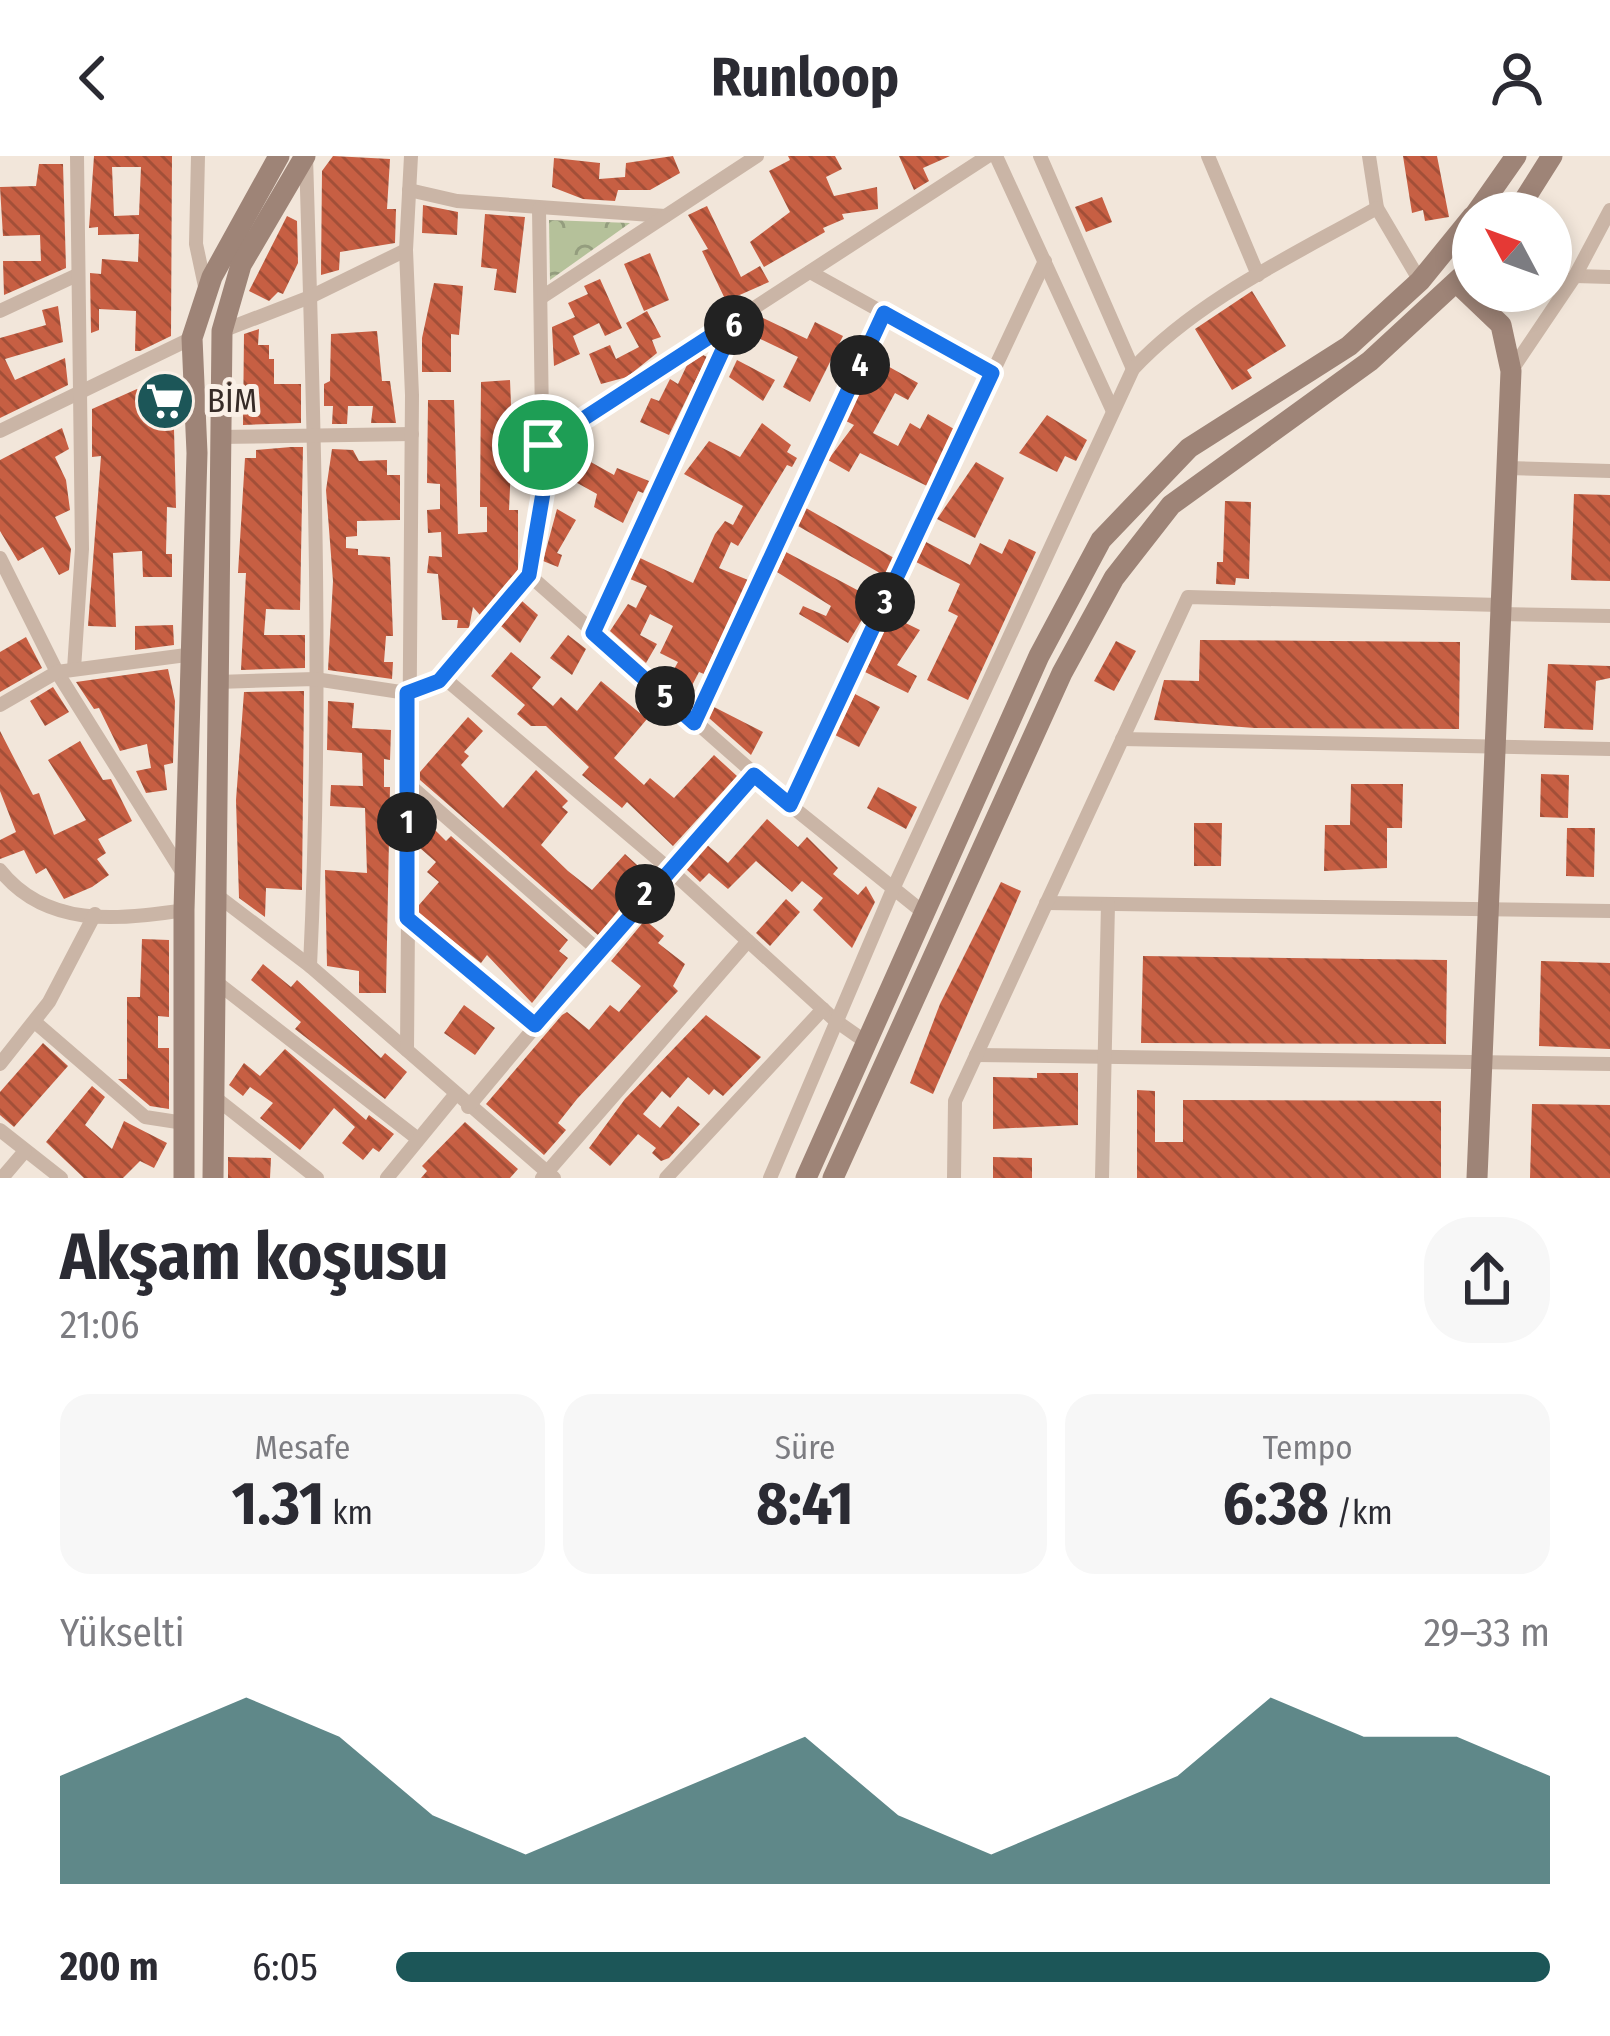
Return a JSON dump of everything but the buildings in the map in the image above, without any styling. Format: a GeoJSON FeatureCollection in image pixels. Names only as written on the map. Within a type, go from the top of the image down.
{"type":"FeatureCollection","features":[{"type":"Feature","properties":{"kind":"main road"},"geometry":{"type":"LineString","coordinates":[[184,1178],[184,910],[197,394],[192,338],[250,200],[279,156]]}},
{"type":"Feature","properties":{"kind":"main road"},"geometry":{"type":"LineString","coordinates":[[213,1178],[218,437],[223,331],[241,266],[306,156]]}},
{"type":"Feature","properties":{"kind":"main road"},"geometry":{"type":"LineString","coordinates":[[1490,192],[1516,156]]}},
{"type":"Feature","properties":{"kind":"main road"},"geometry":{"type":"LineString","coordinates":[[1529,192],[1552,156]]}},
{"type":"Feature","properties":{"kind":"main road"},"geometry":{"type":"LineString","coordinates":[[806,1178],[1039,656],[1101,541],[1189,448],[1349,346],[1420,281],[1452,241]]}},
{"type":"Feature","properties":{"kind":"main road"},"geometry":{"type":"LineString","coordinates":[[833,1178],[1062,673],[1114,578],[1171,505],[1370,361],[1452,287]]}},
{"type":"Feature","properties":{"kind":"main road"},"geometry":{"type":"LineString","coordinates":[[1477,1178],[1484,911],[1511,371],[1501,325],[1492,312]]}},
{"type":"Feature","properties":{"kind":"street"},"geometry":{"type":"LineString","coordinates":[[65,670],[82,549],[77,156]]}},
{"type":"Feature","properties":{"kind":"street"},"geometry":{"type":"LineString","coordinates":[[198,156],[196,244],[208,296]]}},
{"type":"Feature","properties":{"kind":"street"},"geometry":{"type":"LineString","coordinates":[[306,156],[317,432],[319,778],[310,966]]}},
{"type":"Feature","properties":{"kind":"street"},"geometry":{"type":"LineString","coordinates":[[407,1050],[412,434],[406,250],[411,156]]}},
{"type":"Feature","properties":{"kind":"street"},"geometry":{"type":"LineString","coordinates":[[542,297],[758,156]]}},
{"type":"Feature","properties":{"kind":"street"},"geometry":{"type":"LineString","coordinates":[[543,445],[992,156],[1112,409]]}},
{"type":"Feature","properties":{"kind":"street"},"geometry":{"type":"LineString","coordinates":[[1040,156],[1133,370]]}},
{"type":"Feature","properties":{"kind":"street"},"geometry":{"type":"LineString","coordinates":[[1208,156],[1258,275]]}},
{"type":"Feature","properties":{"kind":"street"},"geometry":{"type":"LineString","coordinates":[[1369,156],[1377,208],[1420,281]]}},
{"type":"Feature","properties":{"kind":"street"},"geometry":{"type":"LineString","coordinates":[[409,190],[539,209],[665,216]]}},
{"type":"Feature","properties":{"kind":"street"},"geometry":{"type":"LineString","coordinates":[[770,1178],[892,889],[1133,370],[1157,343],[1258,275],[1377,208]]}},
{"type":"Feature","properties":{"kind":"street"},"geometry":{"type":"LineString","coordinates":[[218,682],[315,679],[407,693],[443,677],[529,575],[543,493],[539,209]]}},
{"type":"Feature","properties":{"kind":"street"},"geometry":{"type":"LineString","coordinates":[[1511,371],[1575,276],[1610,210]]}},
{"type":"Feature","properties":{"kind":"street"},"geometry":{"type":"LineString","coordinates":[[223,331],[310,297],[406,250]]}},
{"type":"Feature","properties":{"kind":"street"},"geometry":{"type":"LineString","coordinates":[[790,805],[1045,261]]}},
{"type":"Feature","properties":{"kind":"street"},"geometry":{"type":"LineString","coordinates":[[810,272],[992,373]]}},
{"type":"Feature","properties":{"kind":"street"},"geometry":{"type":"LineString","coordinates":[[0,311],[77,275]]}},
{"type":"Feature","properties":{"kind":"street"},"geometry":{"type":"LineString","coordinates":[[1575,276],[1610,277]]}},
{"type":"Feature","properties":{"kind":"street"},"geometry":{"type":"LineString","coordinates":[[694,723],[884,313]]}},
{"type":"Feature","properties":{"kind":"street"},"geometry":{"type":"LineString","coordinates":[[593,633],[737,319]]}},
{"type":"Feature","properties":{"kind":"street"},"geometry":{"type":"LineString","coordinates":[[0,431],[192,338]]}},
{"type":"Feature","properties":{"kind":"street"},"geometry":{"type":"LineString","coordinates":[[218,437],[412,434]]}},
{"type":"Feature","properties":{"kind":"street"},"geometry":{"type":"LineString","coordinates":[[1507,468],[1610,471]]}},
{"type":"Feature","properties":{"kind":"street"},"geometry":{"type":"LineString","coordinates":[[0,558],[188,882]]}},
{"type":"Feature","properties":{"kind":"street"},"geometry":{"type":"LineString","coordinates":[[529,575],[754,775],[924,913]]}},
{"type":"Feature","properties":{"kind":"street"},"geometry":{"type":"LineString","coordinates":[[954,1178],[955,1100],[1188,597],[1610,616]]}},
{"type":"Feature","properties":{"kind":"street"},"geometry":{"type":"LineString","coordinates":[[0,705],[65,670],[194,653]]}},
{"type":"Feature","properties":{"kind":"street"},"geometry":{"type":"LineString","coordinates":[[443,677],[668,868],[836,1021],[866,1042]]}},
{"type":"Feature","properties":{"kind":"street"},"geometry":{"type":"LineString","coordinates":[[1122,739],[1610,749]]}},
{"type":"Feature","properties":{"kind":"street"},"geometry":{"type":"LineString","coordinates":[[468,1107],[668,868],[754,775]]}},
{"type":"Feature","properties":{"kind":"street"},"geometry":{"type":"LineString","coordinates":[[407,783],[598,950]]}},
{"type":"Feature","properties":{"kind":"street"},"geometry":{"type":"LineString","coordinates":[[0,870],[36,906],[146,916],[184,910]]}},
{"type":"Feature","properties":{"kind":"street"},"geometry":{"type":"LineString","coordinates":[[214,892],[310,966],[547,1176],[748,941]]}},
{"type":"Feature","properties":{"kind":"street"},"geometry":{"type":"LineString","coordinates":[[1046,903],[1610,911]]}},
{"type":"Feature","properties":{"kind":"street"},"geometry":{"type":"LineString","coordinates":[[1102,1178],[1108,904]]}},
{"type":"Feature","properties":{"kind":"street"},"geometry":{"type":"LineString","coordinates":[[0,1064],[36,1024],[95,914]]}},
{"type":"Feature","properties":{"kind":"street"},"geometry":{"type":"LineString","coordinates":[[407,918],[535,1025]]}},
{"type":"Feature","properties":{"kind":"street"},"geometry":{"type":"LineString","coordinates":[[215,981],[418,1139]]}},
{"type":"Feature","properties":{"kind":"street"},"geometry":{"type":"LineString","coordinates":[[666,1178],[823,1009]]}},
{"type":"Feature","properties":{"kind":"street"},"geometry":{"type":"LineString","coordinates":[[36,1024],[145,1118],[184,1123]]}},
{"type":"Feature","properties":{"kind":"street"},"geometry":{"type":"LineString","coordinates":[[976,1055],[1610,1064]]}},
{"type":"Feature","properties":{"kind":"street"},"geometry":{"type":"LineString","coordinates":[[388,1178],[454,1095]]}},
{"type":"Feature","properties":{"kind":"street"},"geometry":{"type":"LineString","coordinates":[[213,1096],[316,1178]]}},
{"type":"Feature","properties":{"kind":"street"},"geometry":{"type":"LineString","coordinates":[[0,1130],[61,1178]]}},
{"type":"Feature","properties":{"kind":"street"},"geometry":{"type":"LineString","coordinates":[[2,1178],[25,1151]]}},
{"type":"Feature","properties":{"kind":"green space"},"geometry":{"type":"Polygon","coordinates":[[[549,220],[630,223],[550,280],[549,220]]]}},
{"type":"Feature","properties":{"kind":"place","name":"BİM"},"geometry":{"type":"Point","coordinates":[165,401]}},
{"type":"Feature","properties":{"kind":"route"},"geometry":{"type":"LineString","coordinates":[[884,313],[992,373],[790,805],[754,775],[535,1025],[407,918],[407,693],[439,681],[529,575],[543,493],[543,445],[737,319],[593,633],[694,723],[884,313]]}}]}
